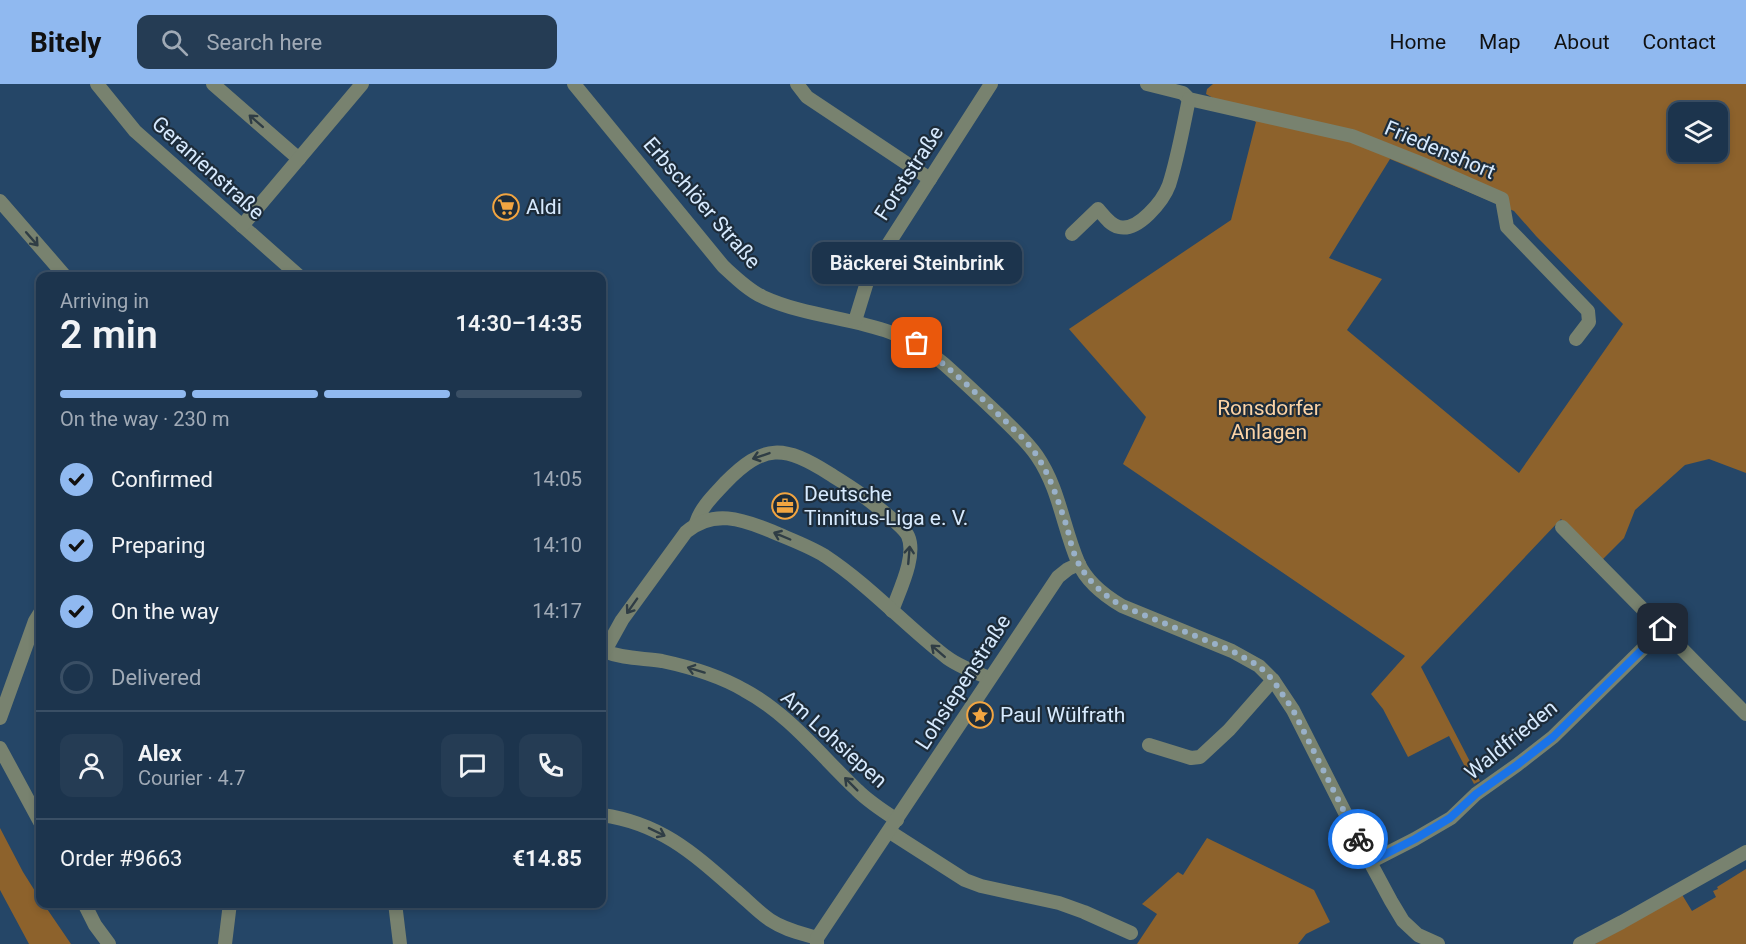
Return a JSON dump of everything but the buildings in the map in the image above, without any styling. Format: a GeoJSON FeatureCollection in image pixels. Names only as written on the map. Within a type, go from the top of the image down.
{"type":"FeatureCollection","features":[{"type":"Feature","properties":{"kind":"street","name":"Geranienstraße"},"geometry":{"type":"LineString","coordinates":[[97,84],[135,131],[294,272]]}},
{"type":"Feature","properties":{"kind":"street"},"geometry":{"type":"LineString","coordinates":[[213,84],[299,159]]}},
{"type":"Feature","properties":{"kind":"street"},"geometry":{"type":"LineString","coordinates":[[242,226],[362,84]]}},
{"type":"Feature","properties":{"kind":"street","name":"Erbschlöer Straße"},"geometry":{"type":"LineString","coordinates":[[574,84],[723,266],[744,285],[762,296],[794,308],[855,321],[886,330],[917,343],[942,362],[1016,432],[1038,458],[1049,478],[1079,564],[1093,584],[1116,603],[1232,651],[1259,666],[1273,680],[1293,710],[1370,862],[1403,921],[1418,935],[1438,944]]}},
{"type":"Feature","properties":{"kind":"street"},"geometry":{"type":"LineString","coordinates":[[797,84],[807,97],[930,179]]}},
{"type":"Feature","properties":{"kind":"street","name":"Forststraße"},"geometry":{"type":"LineString","coordinates":[[855,321],[867,282],[887,246],[991,84]]}},
{"type":"Feature","properties":{"kind":"street","name":"Friedenshort"},"geometry":{"type":"LineString","coordinates":[[1147,84],[1170,87],[1190,99],[1352,136],[1502,199],[1507,226],[1588,311],[1589,322],[1576,339]]}},
{"type":"Feature","properties":{"kind":"street"},"geometry":{"type":"LineString","coordinates":[[1072,234],[1098,210],[1112,224],[1120,228],[1136,225],[1158,204],[1168,187],[1190,99]]}},
{"type":"Feature","properties":{"kind":"street"},"geometry":{"type":"LineString","coordinates":[[0,201],[62,272]]}},
{"type":"Feature","properties":{"kind":"street","name":"Am Lohsiepen"},"geometry":{"type":"LineString","coordinates":[[606,648],[622,620],[666,558],[696,523],[699,514],[714,496],[741,467],[755,457],[773,452],[789,454],[810,461],[856,490],[887,515],[908,536],[912,555],[892,611]]}},
{"type":"Feature","properties":{"kind":"street"},"geometry":{"type":"LineString","coordinates":[[696,523],[717,518],[739,519],[792,540],[824,556],[860,582],[946,657],[989,678]]}},
{"type":"Feature","properties":{"kind":"street"},"geometry":{"type":"LineString","coordinates":[[1562,527],[1746,714]]}},
{"type":"Feature","properties":{"kind":"street","name":"Lohsiepenstraße"},"geometry":{"type":"LineString","coordinates":[[817,941],[1058,577],[1079,564]]}},
{"type":"Feature","properties":{"kind":"street"},"geometry":{"type":"LineString","coordinates":[[0,718],[36,619]]}},
{"type":"Feature","properties":{"kind":"street","name":"Waldfrieden"},"geometry":{"type":"LineString","coordinates":[[1370,862],[1450,818],[1476,794],[1544,744],[1663,629]]}},
{"type":"Feature","properties":{"kind":"street","name":"Am Lohsiepen"},"geometry":{"type":"LineString","coordinates":[[606,654],[682,666],[745,690],[783,716],[893,826]]}},
{"type":"Feature","properties":{"kind":"street"},"geometry":{"type":"LineString","coordinates":[[1149,745],[1191,758],[1200,757],[1229,730],[1273,680]]}},
{"type":"Feature","properties":{"kind":"street"},"geometry":{"type":"LineString","coordinates":[[0,748],[36,815]]}},
{"type":"Feature","properties":{"kind":"street"},"geometry":{"type":"LineString","coordinates":[[606,816],[642,825],[673,840],[703,861],[768,919],[817,941]]}},
{"type":"Feature","properties":{"kind":"street"},"geometry":{"type":"LineString","coordinates":[[893,826],[965,880],[981,886],[1059,903],[1131,933]]}},
{"type":"Feature","properties":{"kind":"street"},"geometry":{"type":"LineString","coordinates":[[1580,944],[1746,852]]}},
{"type":"Feature","properties":{"kind":"street"},"geometry":{"type":"LineString","coordinates":[[86,908],[95,925],[109,944]]}},
{"type":"Feature","properties":{"kind":"street"},"geometry":{"type":"LineString","coordinates":[[225,944],[229,908]]}},
{"type":"Feature","properties":{"kind":"street"},"geometry":{"type":"LineString","coordinates":[[395,908],[400,944]]}},
{"type":"Feature","properties":{"kind":"green space","name":"Ronsdorfer Anlagen"},"geometry":{"type":"Polygon","coordinates":[[[1213,84],[1746,84],[1746,473],[1709,459],[1685,465],[1635,510],[1624,538],[1601,561],[1561,519],[1421,667],[1480,781],[1474,784],[1449,736],[1408,757],[1383,709],[1371,694],[1405,656],[1123,464],[1146,417],[1069,329],[1231,220],[1256,122],[1206,94],[1207,89],[1213,84]],[[1390,159],[1329,258],[1382,279],[1347,330],[1519,473],[1623,324],[1514,211],[1390,159]]]}},
{"type":"Feature","properties":{"kind":"green space"},"geometry":{"type":"Polygon","coordinates":[[[0,828],[36,893],[36,908],[46,908],[71,944],[29,944],[0,890],[0,828]]]}},
{"type":"Feature","properties":{"kind":"green space"},"geometry":{"type":"Polygon","coordinates":[[[1207,838],[1314,890],[1330,922],[1306,934],[1298,944],[1137,944],[1157,914],[1142,904],[1178,872],[1183,875],[1207,838]]]}},
{"type":"Feature","properties":{"kind":"green space"},"geometry":{"type":"Polygon","coordinates":[[[1746,869],[1746,944],[1595,944],[1681,893],[1692,911],[1716,897],[1713,891],[1718,889],[1717,887],[1746,869]]]}},
{"type":"Feature","properties":{"kind":"way so far"},"geometry":{"type":"LineString","coordinates":[[917,343],[972,389],[1016,432],[1038,458],[1049,478],[1079,564],[1093,584],[1122,606],[1232,651],[1259,666],[1273,680],[1293,710],[1358,839]]}},
{"type":"Feature","properties":{"kind":"place","name":"Aldi"},"geometry":{"type":"Point","coordinates":[506,207]}},
{"type":"Feature","properties":{"kind":"place","name":"Bäckerei Steinbrink"},"geometry":{"type":"Point","coordinates":[917,343]}},
{"type":"Feature","properties":{"kind":"place","name":"Deutsche Tinnitus-Liga e. V."},"geometry":{"type":"Point","coordinates":[785,506]}},
{"type":"Feature","properties":{"kind":"place","name":"Paul Wülfrath"},"geometry":{"type":"Point","coordinates":[980,715]}},
{"type":"Feature","properties":{"kind":"route"},"geometry":{"type":"LineString","coordinates":[[1358,839],[1370,862],[1450,818],[1476,794],[1553,737],[1663,629]]}}]}
